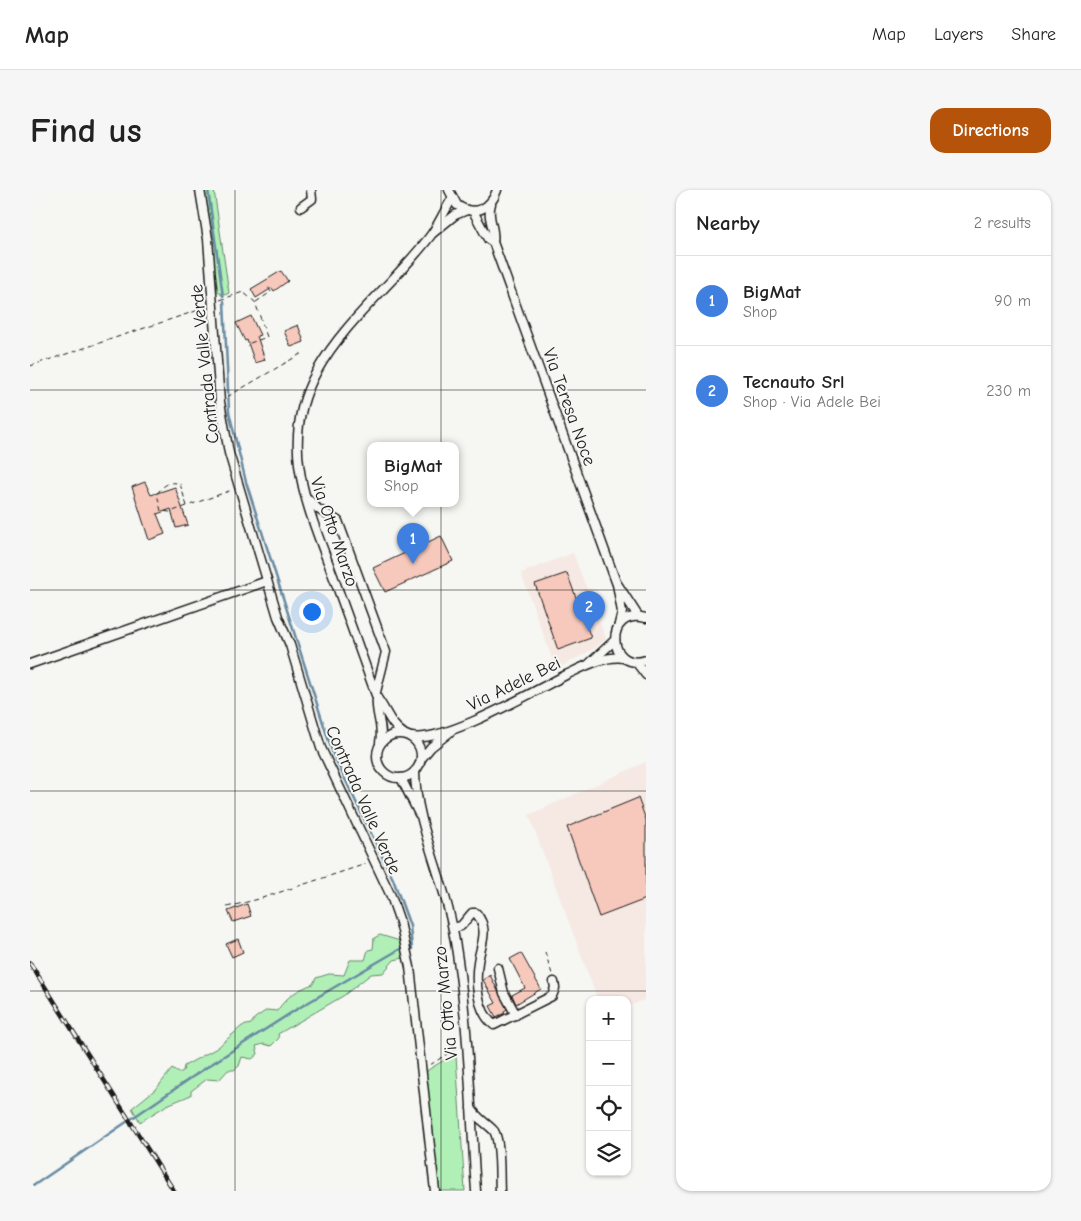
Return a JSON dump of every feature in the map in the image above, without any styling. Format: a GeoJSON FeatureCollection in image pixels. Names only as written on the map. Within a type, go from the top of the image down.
{"type":"FeatureCollection","features":[{"type":"Feature","properties":{"kind":"street","name":"Contrada Valle Verde"},"geometry":{"type":"LineString","coordinates":[[200,190],[208,238],[220,402],[230,453],[267,582],[290,645],[321,748],[391,896],[405,942],[436,1191]]}},
{"type":"Feature","properties":{"kind":"street"},"geometry":{"type":"LineString","coordinates":[[301,207],[310,202],[312,198],[311,190]]}},
{"type":"Feature","properties":{"kind":"street"},"geometry":{"type":"LineString","coordinates":[[449,190],[452,199],[457,205],[470,211]]}},
{"type":"Feature","properties":{"kind":"street"},"geometry":{"type":"LineString","coordinates":[[491,202],[497,190]]}},
{"type":"Feature","properties":{"kind":"street","name":"Via Otto Marzo"},"geometry":{"type":"LineString","coordinates":[[432,234],[452,199]]}},
{"type":"Feature","properties":{"kind":"street","name":"Via Otto Marzo"},"geometry":{"type":"LineString","coordinates":[[408,735],[395,728],[377,696],[304,496],[298,469],[297,439],[303,405],[313,380],[340,338],[432,234],[455,215],[486,208],[491,202]]}},
{"type":"Feature","properties":{"kind":"street","name":"Via Teresa Noce"},"geometry":{"type":"LineString","coordinates":[[491,202],[488,212],[494,236],[493,242],[616,582],[622,612],[615,640]]}},
{"type":"Feature","properties":{"kind":"street","name":"Via Teresa Noce"},"geometry":{"type":"LineString","coordinates":[[470,211],[488,239],[493,242]]}},
{"type":"Feature","properties":{"kind":"street"},"geometry":{"type":"LineString","coordinates":[[304,496],[318,509],[338,521],[386,652],[377,696]]}},
{"type":"Feature","properties":{"kind":"street"},"geometry":{"type":"LineString","coordinates":[[30,664],[267,582]]}},
{"type":"Feature","properties":{"kind":"street","name":"Via Teresa Noce"},"geometry":{"type":"LineString","coordinates":[[616,582],[642,617]]}},
{"type":"Feature","properties":{"kind":"street"},"geometry":{"type":"LineString","coordinates":[[618,626],[627,619],[642,617]]}},
{"type":"Feature","properties":{"kind":"street"},"geometry":{"type":"LineString","coordinates":[[615,640],[619,653],[624,658],[636,662],[646,660]]}},
{"type":"Feature","properties":{"kind":"street","name":"Via Adele Bei"},"geometry":{"type":"LineString","coordinates":[[588,664],[615,640]]}},
{"type":"Feature","properties":{"kind":"street","name":"Via Adele Bei"},"geometry":{"type":"LineString","coordinates":[[452,730],[588,664],[617,657],[624,658]]}},
{"type":"Feature","properties":{"kind":"street"},"geometry":{"type":"LineString","coordinates":[[636,662],[646,675]]}},
{"type":"Feature","properties":{"kind":"street","name":"Via Otto Marzo"},"geometry":{"type":"LineString","coordinates":[[377,696],[375,710],[382,733],[380,744]]}},
{"type":"Feature","properties":{"kind":"street"},"geometry":{"type":"LineString","coordinates":[[452,730],[431,747],[415,771],[401,778],[393,777],[382,770],[377,758],[380,744],[390,735],[408,735],[420,738],[452,730]]}},
{"type":"Feature","properties":{"kind":"street"},"geometry":{"type":"LineString","coordinates":[[408,735],[420,747],[421,760]]}},
{"type":"Feature","properties":{"kind":"street","name":"Via Otto Marzo"},"geometry":{"type":"LineString","coordinates":[[415,771],[421,816],[444,891],[453,928],[462,991],[467,1046],[476,1191]]}},
{"type":"Feature","properties":{"kind":"street","name":"Via Otto Marzo"},"geometry":{"type":"LineString","coordinates":[[401,778],[413,805],[421,816]]}},
{"type":"Feature","properties":{"kind":"street"},"geometry":{"type":"LineString","coordinates":[[453,928],[461,926],[472,913],[476,913],[481,918],[485,932],[478,970],[481,1008],[488,1020],[494,1025],[552,996],[555,988],[554,982]]}},
{"type":"Feature","properties":{"kind":"street"},"geometry":{"type":"LineString","coordinates":[[498,968],[504,993],[516,1015]]}},
{"type":"Feature","properties":{"kind":"street"},"geometry":{"type":"LineString","coordinates":[[470,1107],[481,1122],[493,1130],[497,1138],[500,1191]]}},
{"type":"Feature","properties":{"kind":"path"},"geometry":{"type":"LineString","coordinates":[[255,302],[271,292],[268,287]]}},
{"type":"Feature","properties":{"kind":"path"},"geometry":{"type":"LineString","coordinates":[[223,299],[243,292],[255,302],[267,337],[250,343]]}},
{"type":"Feature","properties":{"kind":"path"},"geometry":{"type":"LineString","coordinates":[[30,366],[201,309],[214,307]]}},
{"type":"Feature","properties":{"kind":"path"},"geometry":{"type":"LineString","coordinates":[[224,397],[232,395],[304,352]]}},
{"type":"Feature","properties":{"kind":"path"},"geometry":{"type":"LineString","coordinates":[[187,506],[180,484],[175,482],[160,488],[157,494],[161,511],[170,512],[240,488]]}},
{"type":"Feature","properties":{"kind":"path"},"geometry":{"type":"LineString","coordinates":[[227,907],[259,899],[374,861]]}},
{"type":"Feature","properties":{"kind":"path"},"geometry":{"type":"LineString","coordinates":[[545,952],[554,982]]}},
{"type":"Feature","properties":{"kind":"path"},"geometry":{"type":"LineString","coordinates":[[421,1070],[457,1047],[467,1046]]}},
{"type":"Feature","properties":{"kind":"shaded area"},"geometry":{"type":"Polygon","coordinates":[[[573,553],[606,639],[595,648],[556,669],[521,573],[573,553]]]}},
{"type":"Feature","properties":{"kind":"shaded area"},"geometry":{"type":"Polygon","coordinates":[[[646,762],[646,999],[631,1005],[631,996],[597,996],[529,815],[646,762]]]}},
{"type":"Feature","properties":{"kind":"green space"},"geometry":{"type":"Polygon","coordinates":[[[204,190],[214,190],[229,293],[223,296],[218,292],[204,190]]]}},
{"type":"Feature","properties":{"kind":"green space"},"geometry":{"type":"Polygon","coordinates":[[[380,935],[400,941],[403,958],[394,960],[383,973],[371,974],[343,996],[278,1034],[279,1038],[271,1046],[264,1044],[256,1046],[258,1054],[252,1059],[242,1057],[239,1066],[234,1070],[228,1070],[219,1080],[207,1079],[191,1091],[191,1095],[167,1105],[140,1122],[132,1108],[157,1088],[172,1069],[179,1073],[183,1071],[184,1066],[217,1048],[242,1026],[251,1024],[255,1018],[267,1010],[277,1011],[289,997],[313,984],[316,978],[329,974],[344,975],[350,960],[365,960],[368,950],[373,949],[374,938],[380,935]]]}},
{"type":"Feature","properties":{"kind":"green space"},"geometry":{"type":"Polygon","coordinates":[[[454,1054],[456,1056],[465,1191],[439,1191],[424,1076],[428,1070],[454,1054]]]}},
{"type":"Feature","properties":{"kind":"building"},"geometry":{"type":"Polygon","coordinates":[[[281,271],[288,281],[274,291],[272,288],[256,298],[251,289],[281,271]]]}},
{"type":"Feature","properties":{"kind":"building"},"geometry":{"type":"Polygon","coordinates":[[[251,316],[260,335],[257,336],[265,360],[255,363],[247,340],[245,341],[236,323],[251,316]]]}},
{"type":"Feature","properties":{"kind":"building"},"geometry":{"type":"Polygon","coordinates":[[[298,325],[304,342],[291,347],[284,331],[298,325]]]}},
{"type":"Feature","properties":{"kind":"building"},"geometry":{"type":"Polygon","coordinates":[[[145,482],[151,495],[175,487],[188,525],[176,528],[171,509],[157,514],[165,534],[149,540],[132,487],[145,482]]]}},
{"type":"Feature","properties":{"kind":"building"},"geometry":{"type":"Polygon","coordinates":[[[441,536],[453,561],[385,592],[373,568],[441,536]]]}},
{"type":"Feature","properties":{"kind":"building"},"geometry":{"type":"Polygon","coordinates":[[[567,573],[591,638],[558,650],[535,584],[567,573]]]}},
{"type":"Feature","properties":{"kind":"building"},"geometry":{"type":"Polygon","coordinates":[[[638,798],[646,820],[646,899],[599,917],[567,827],[638,798]]]}},
{"type":"Feature","properties":{"kind":"building"},"geometry":{"type":"Polygon","coordinates":[[[247,904],[251,916],[233,922],[228,911],[247,904]]]}},
{"type":"Feature","properties":{"kind":"building"},"geometry":{"type":"Polygon","coordinates":[[[238,939],[243,952],[232,957],[226,944],[238,939]]]}},
{"type":"Feature","properties":{"kind":"building"},"geometry":{"type":"Polygon","coordinates":[[[521,953],[541,989],[516,1004],[512,995],[525,988],[510,959],[521,953]]]}},
{"type":"Feature","properties":{"kind":"building"},"geometry":{"type":"Polygon","coordinates":[[[490,975],[507,1009],[504,1011],[505,1013],[496,1017],[490,1006],[496,1003],[483,980],[490,975]]]}},
{"type":"Feature","properties":{"kind":"waterway"},"geometry":{"type":"LineString","coordinates":[[208,190],[223,296]]}},
{"type":"Feature","properties":{"kind":"waterway"},"geometry":{"type":"LineString","coordinates":[[224,301],[229,412],[246,482],[333,754],[393,879],[410,926],[412,949]]}},
{"type":"Feature","properties":{"kind":"waterway"},"geometry":{"type":"LineString","coordinates":[[30,1188],[207,1067],[297,1009],[400,949]]}},
{"type":"Feature","properties":{"kind":"railway"},"geometry":{"type":"LineString","coordinates":[[30,963],[174,1191]]}},
{"type":"Feature","properties":{"kind":"place","name":"BigMat"},"geometry":{"type":"Point","coordinates":[413,564]}},
{"type":"Feature","properties":{"kind":"place","name":"Tecnauto Srl"},"geometry":{"type":"Point","coordinates":[589,632]}}]}
